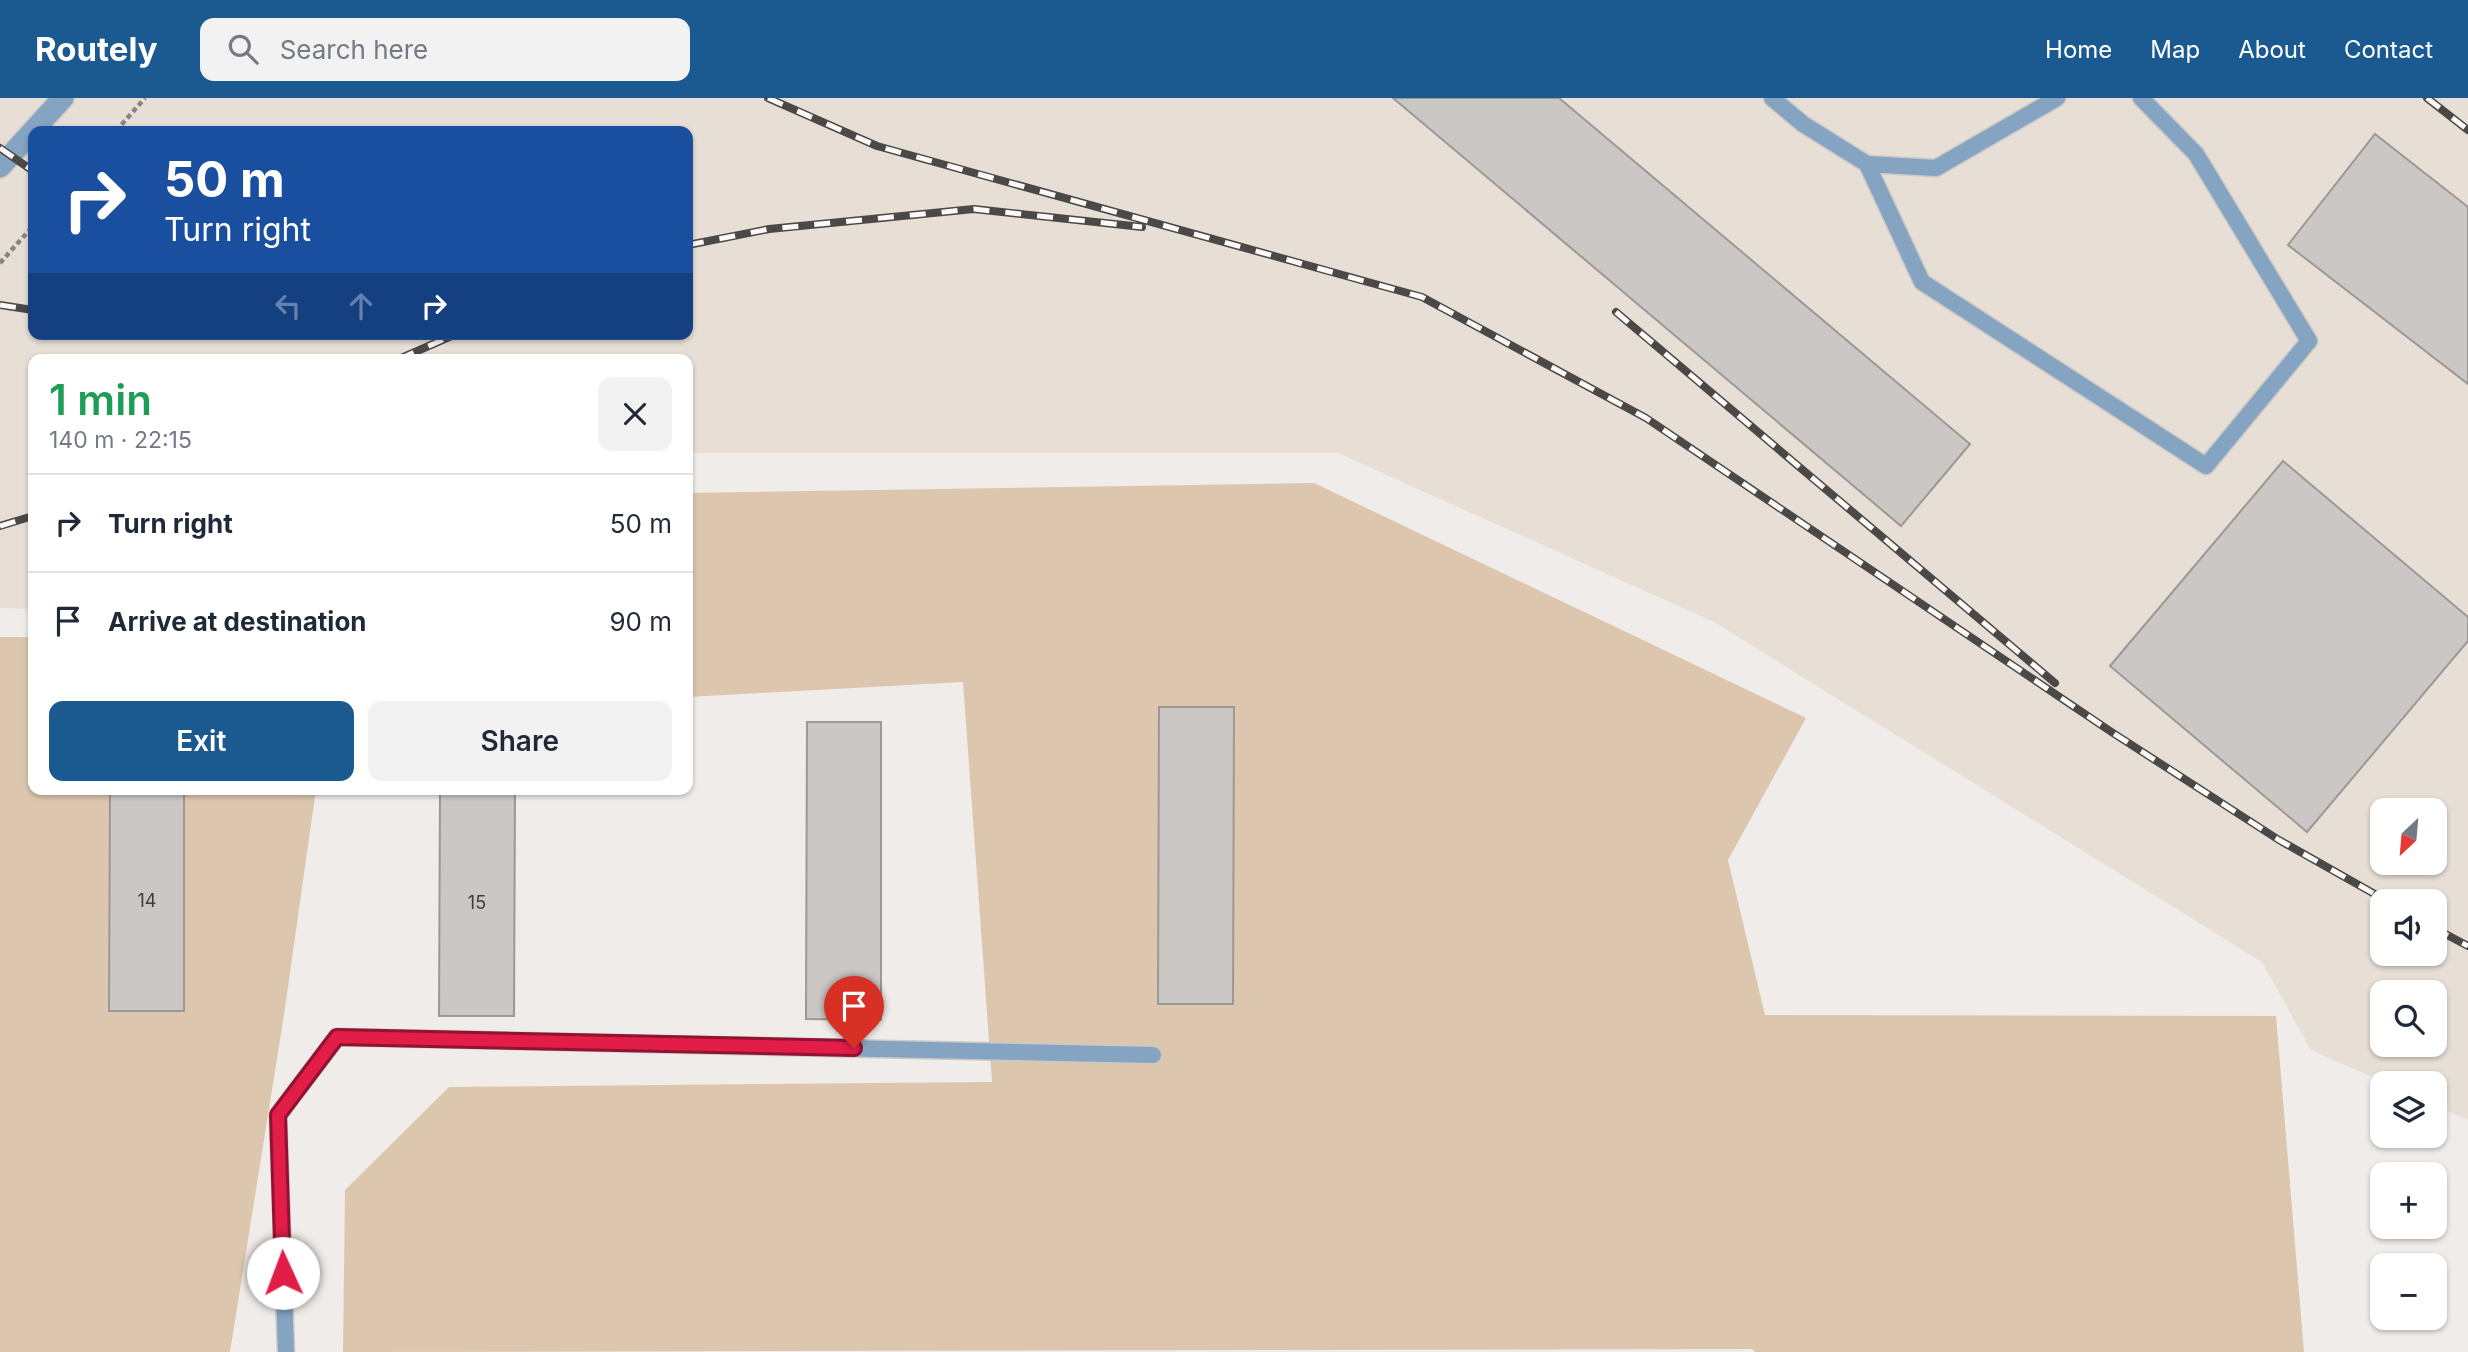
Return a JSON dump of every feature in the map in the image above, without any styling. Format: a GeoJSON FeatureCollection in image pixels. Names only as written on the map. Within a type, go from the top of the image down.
{"type":"FeatureCollection","features":[{"type":"Feature","properties":{"kind":"street"},"geometry":{"type":"LineString","coordinates":[[37,126],[63,98]]}},
{"type":"Feature","properties":{"kind":"street"},"geometry":{"type":"LineString","coordinates":[[0,167],[28,136]]}},
{"type":"Feature","properties":{"kind":"lane"},"geometry":{"type":"LineString","coordinates":[[1772,98],[1803,124],[1867,164],[1936,168],[2057,98]]}},
{"type":"Feature","properties":{"kind":"lane"},"geometry":{"type":"LineString","coordinates":[[1867,164],[1922,282],[2206,467],[2309,341],[2196,154],[2141,98]]}},
{"type":"Feature","properties":{"kind":"lane"},"geometry":{"type":"LineString","coordinates":[[286,1352],[278,1115],[337,1037],[1153,1055]]}},
{"type":"Feature","properties":{"kind":"path"},"geometry":{"type":"LineString","coordinates":[[120,126],[145,98]]}},
{"type":"Feature","properties":{"kind":"path"},"geometry":{"type":"LineString","coordinates":[[0,264],[28,232]]}},
{"type":"Feature","properties":{"kind":"shaded area"},"geometry":{"type":"Polygon","coordinates":[[[0,98],[2468,98],[2468,1120],[2447,1111],[2447,1071],[2370,1071],[2370,1076],[2311,1050],[2262,962],[1714,622],[1338,453],[693,453],[693,354],[28,354],[28,609],[0,608],[0,98]]]}},
{"type":"Feature","properties":{"kind":"shaded area"},"geometry":{"type":"Polygon","coordinates":[[[1314,483],[1806,718],[1728,860],[1765,1015],[2276,1016],[2304,1352],[1755,1352],[1752,1349],[343,1352],[345,1190],[449,1087],[992,1082],[963,682],[693,697],[693,493],[1314,483]]]}},
{"type":"Feature","properties":{"kind":"shaded area"},"geometry":{"type":"Polygon","coordinates":[[[0,637],[28,637],[28,795],[315,795],[284,1015],[230,1352],[0,1352],[0,637]]]}},
{"type":"Feature","properties":{"kind":"building"},"geometry":{"type":"Polygon","coordinates":[[[1393,98],[1559,98],[1970,444],[1901,526],[1393,98]]]}},
{"type":"Feature","properties":{"kind":"building"},"geometry":{"type":"Polygon","coordinates":[[[2375,134],[2468,207],[2468,384],[2288,245],[2375,134]]]}},
{"type":"Feature","properties":{"kind":"building"},"geometry":{"type":"Polygon","coordinates":[[[2283,461],[2468,617],[2468,641],[2307,832],[2110,666],[2283,461]]]}},
{"type":"Feature","properties":{"kind":"building"},"geometry":{"type":"Polygon","coordinates":[[[1159,707],[1234,707],[1233,1004],[1158,1004],[1159,707]]]}},
{"type":"Feature","properties":{"kind":"building"},"geometry":{"type":"Polygon","coordinates":[[[807,722],[881,722],[881,1020],[806,1019],[807,722]]]}},
{"type":"Feature","properties":{"kind":"building"},"geometry":{"type":"Polygon","coordinates":[[[110,795],[184,795],[184,1011],[109,1011],[110,795]]]}},
{"type":"Feature","properties":{"kind":"building"},"geometry":{"type":"Polygon","coordinates":[[[440,795],[515,795],[514,1016],[439,1016],[440,795]]]}},
{"type":"Feature","properties":{"kind":"railway"},"geometry":{"type":"LineString","coordinates":[[768,98],[877,146],[1422,297],[1646,418],[2113,733],[2279,840],[2370,891]]}},
{"type":"Feature","properties":{"kind":"railway"},"geometry":{"type":"LineString","coordinates":[[2427,98],[2468,130]]}},
{"type":"Feature","properties":{"kind":"railway"},"geometry":{"type":"LineString","coordinates":[[0,148],[28,168]]}},
{"type":"Feature","properties":{"kind":"railway"},"geometry":{"type":"LineString","coordinates":[[693,244],[769,229],[974,209],[1142,227]]}},
{"type":"Feature","properties":{"kind":"railway"},"geometry":{"type":"LineString","coordinates":[[0,305],[28,309]]}},
{"type":"Feature","properties":{"kind":"railway"},"geometry":{"type":"LineString","coordinates":[[1616,312],[2055,683]]}},
{"type":"Feature","properties":{"kind":"railway"},"geometry":{"type":"LineString","coordinates":[[410,354],[442,340]]}},
{"type":"Feature","properties":{"kind":"railway"},"geometry":{"type":"LineString","coordinates":[[0,526],[28,518]]}},
{"type":"Feature","properties":{"kind":"railway"},"geometry":{"type":"LineString","coordinates":[[2447,935],[2468,946]]}},
{"type":"Feature","properties":{"kind":"route"},"geometry":{"type":"LineString","coordinates":[[283,1273],[278,1115],[337,1037],[854,1048]]}}]}
